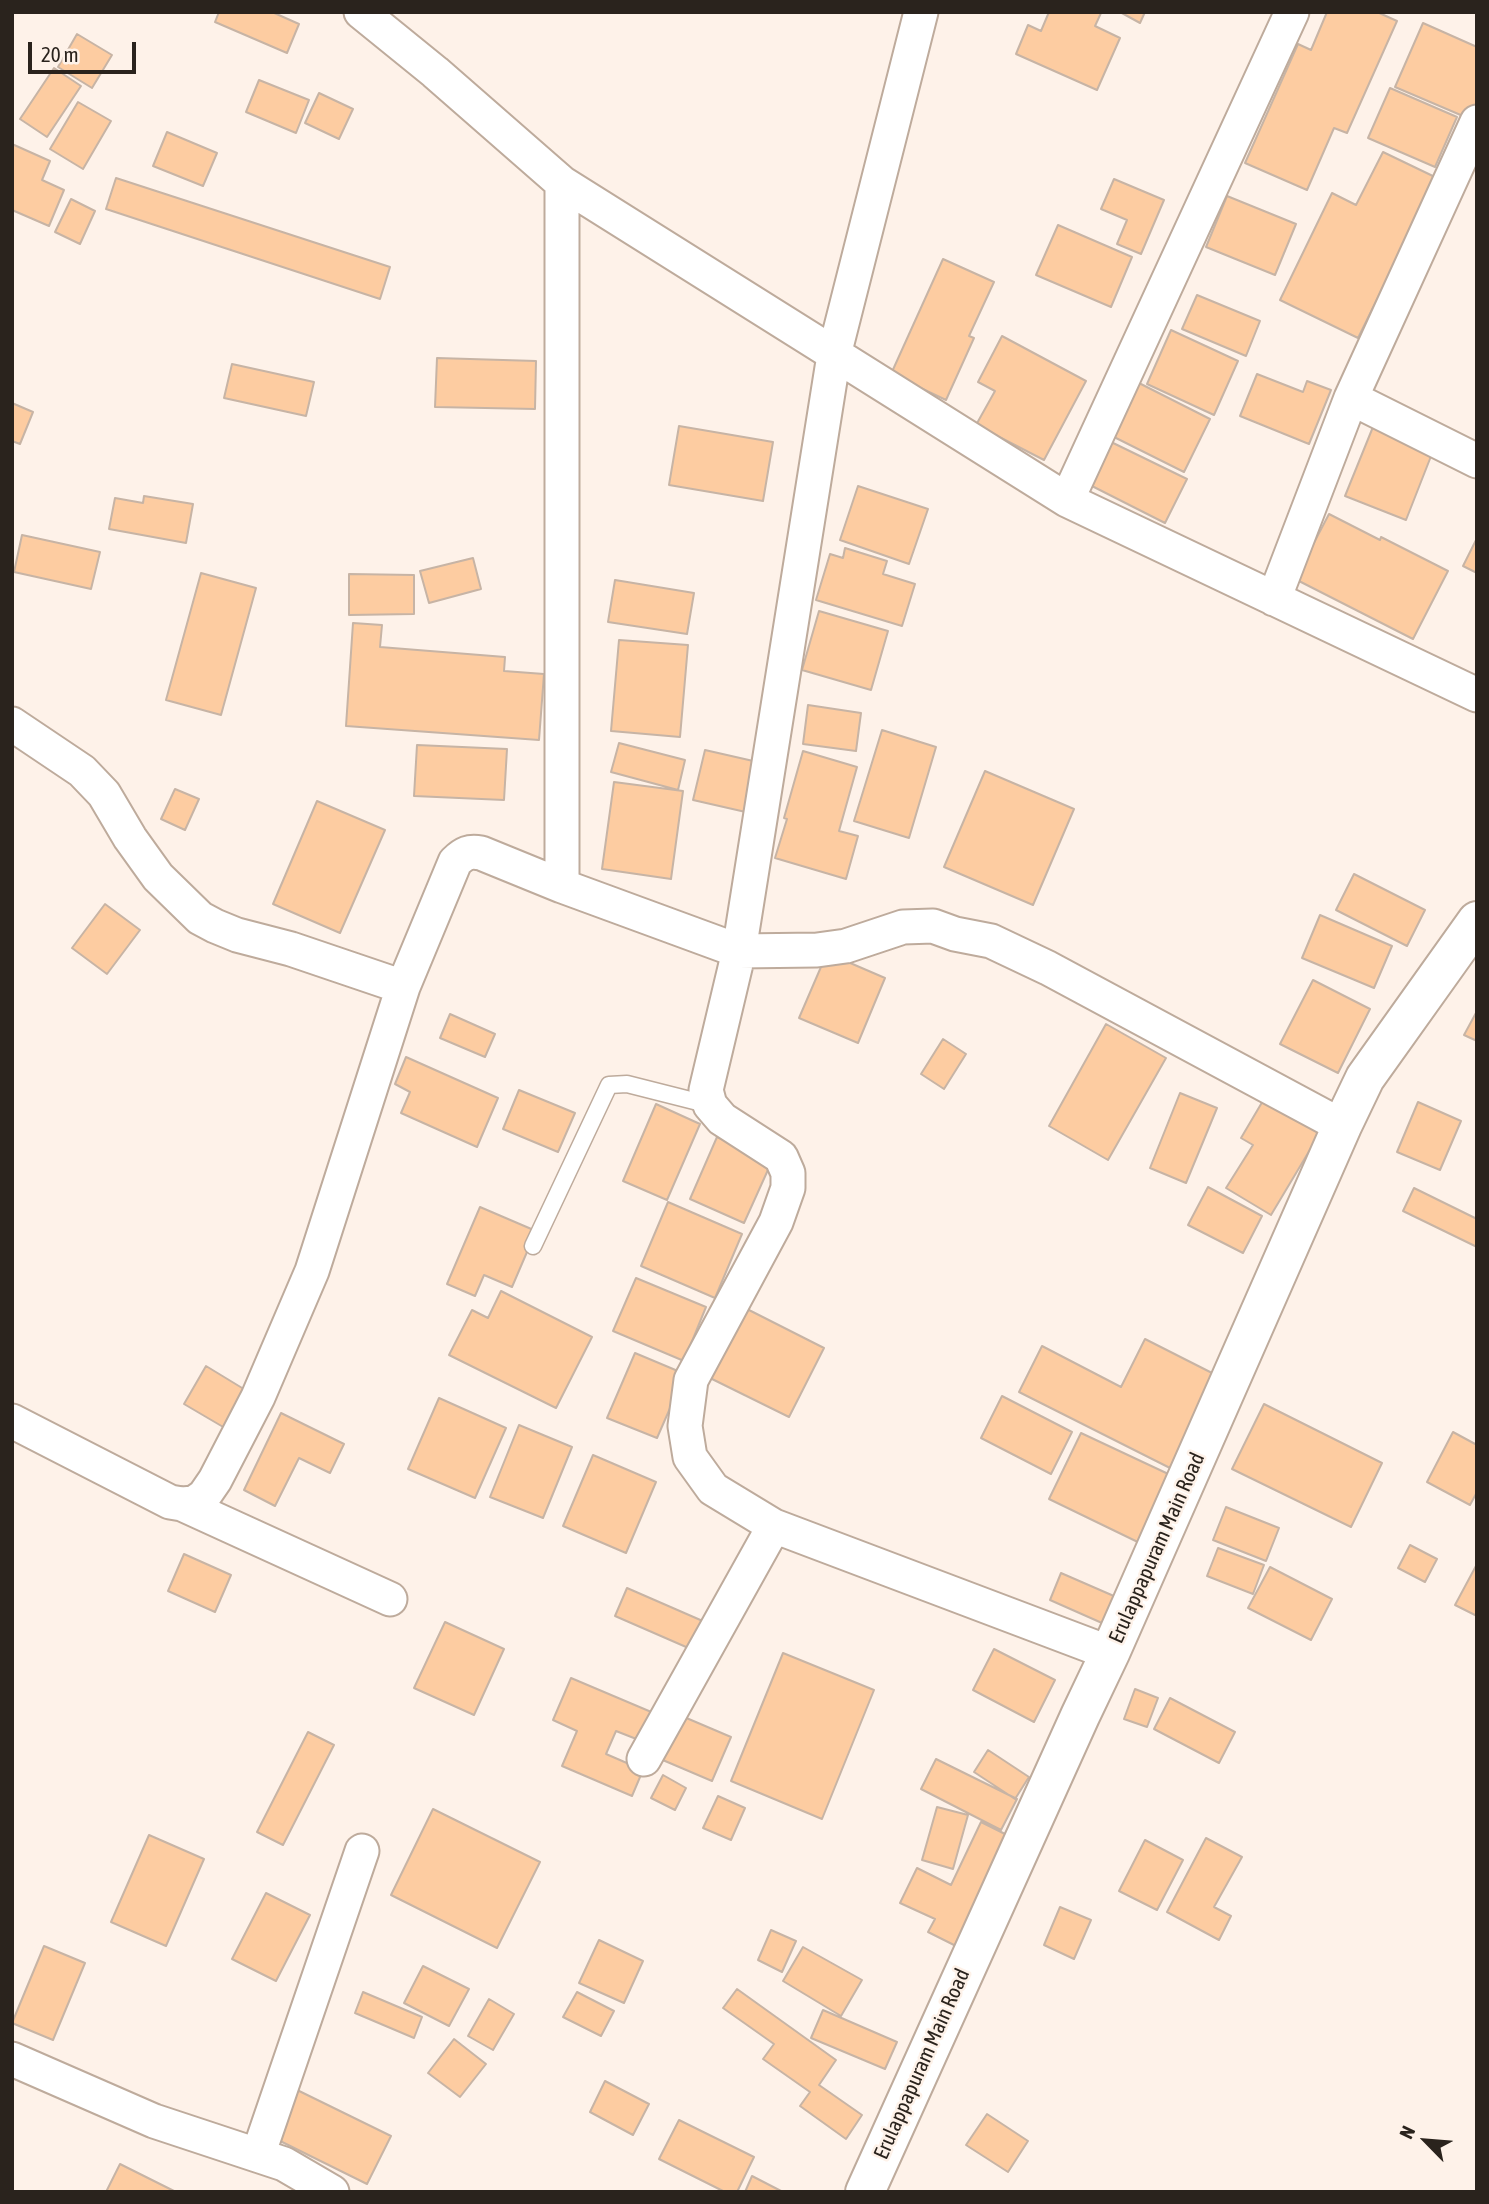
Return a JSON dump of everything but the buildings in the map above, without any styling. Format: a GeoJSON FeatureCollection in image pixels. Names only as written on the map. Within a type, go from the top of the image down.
{"type":"FeatureCollection","features":[{"type":"Feature","properties":{"kind":"street"},"geometry":{"type":"LineString","coordinates":[[361,12],[435,72],[562,183],[1066,500],[1477,695]]}},
{"type":"Feature","properties":{"kind":"street"},"geometry":{"type":"LineString","coordinates":[[921,12],[834,355],[739,951],[706,1090],[710,1105],[722,1119],[781,1157],[789,1173],[788,1188],[776,1222],[691,1380],[685,1426],[690,1457],[712,1489],[774,1526],[1110,1653]]}},
{"type":"Feature","properties":{"kind":"street"},"geometry":{"type":"LineString","coordinates":[[1066,500],[1292,12]]}},
{"type":"Feature","properties":{"kind":"street"},"geometry":{"type":"LineString","coordinates":[[1274,599],[1351,398],[1477,122]]}},
{"type":"Feature","properties":{"kind":"street"},"geometry":{"type":"LineString","coordinates":[[562,183],[562,886]]}},
{"type":"Feature","properties":{"kind":"street"},"geometry":{"type":"LineString","coordinates":[[1351,398],[1477,461]]}},
{"type":"Feature","properties":{"kind":"street"},"geometry":{"type":"LineString","coordinates":[[12,724],[90,778],[104,794],[130,838],[158,877],[200,918],[237,935],[291,949],[403,987]]}},
{"type":"Feature","properties":{"kind":"street"},"geometry":{"type":"LineString","coordinates":[[12,1421],[170,1502],[194,1503],[204,1496],[258,1397],[312,1271],[403,987],[455,862],[464,853],[481,853],[739,951],[805,951],[846,946],[903,927],[933,926],[955,934],[991,941],[1048,968],[1342,1126]]}},
{"type":"Feature","properties":{"kind":"street","name":"Erulappapuram Main Road"},"geometry":{"type":"LineString","coordinates":[[865,2192],[1110,1653],[1365,1078],[1477,921]]}},
{"type":"Feature","properties":{"kind":"street"},"geometry":{"type":"LineString","coordinates":[[182,1504],[390,1599]]}},
{"type":"Feature","properties":{"kind":"street"},"geometry":{"type":"LineString","coordinates":[[644,1759],[774,1526]]}},
{"type":"Feature","properties":{"kind":"street"},"geometry":{"type":"LineString","coordinates":[[258,2155],[362,1851]]}},
{"type":"Feature","properties":{"kind":"street"},"geometry":{"type":"LineString","coordinates":[[12,2059],[154,2121],[284,2164],[332,2192]]}},
{"type":"Feature","properties":{"kind":"lane"},"geometry":{"type":"LineString","coordinates":[[533,1246],[609,1085],[626,1084],[710,1105]]}}]}
